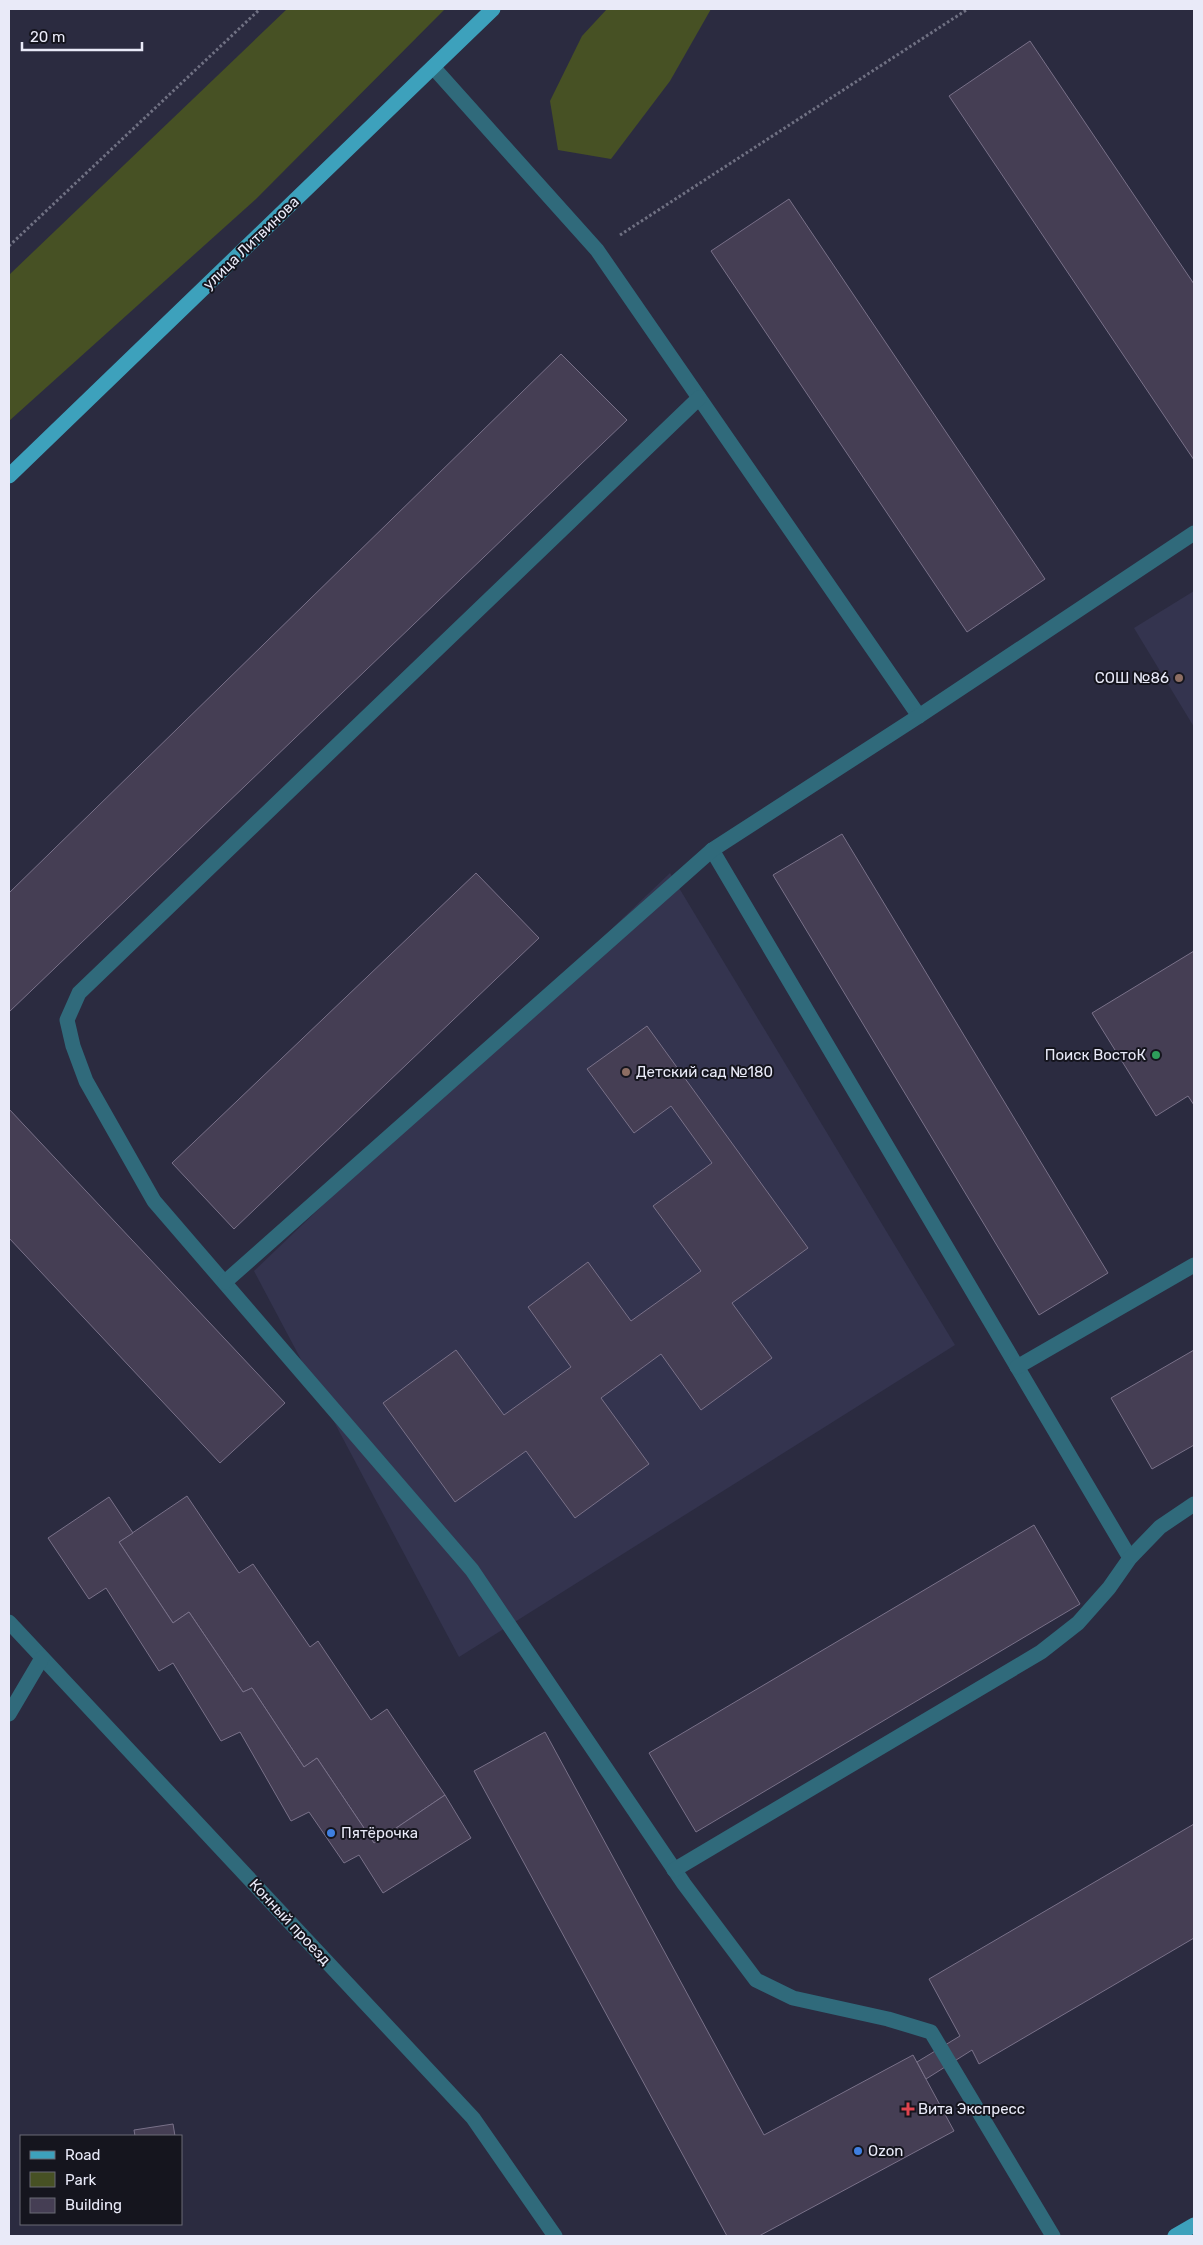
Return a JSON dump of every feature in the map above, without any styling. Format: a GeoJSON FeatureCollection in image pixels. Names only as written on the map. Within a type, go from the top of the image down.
{"type":"FeatureCollection","features":[{"type":"Feature","properties":{"kind":"main road","name":"улица Литвинова"},"geometry":{"type":"LineString","coordinates":[[9,476],[493,9]]}},
{"type":"Feature","properties":{"kind":"street"},"geometry":{"type":"LineString","coordinates":[[433,67],[597,250],[920,716]]}},
{"type":"Feature","properties":{"kind":"street"},"geometry":{"type":"LineString","coordinates":[[699,398],[78,993],[68,1020],[73,1046],[86,1081],[154,1201],[472,1570],[674,1870],[756,1980],[793,1998],[888,2019],[931,2032],[1053,2236]]}},
{"type":"Feature","properties":{"kind":"street"},"geometry":{"type":"LineString","coordinates":[[225,1282],[712,850],[920,716],[1194,533]]}},
{"type":"Feature","properties":{"kind":"street"},"geometry":{"type":"LineString","coordinates":[[712,850],[1130,1558]]}},
{"type":"Feature","properties":{"kind":"street"},"geometry":{"type":"LineString","coordinates":[[1017,1367],[1194,1265]]}},
{"type":"Feature","properties":{"kind":"street"},"geometry":{"type":"LineString","coordinates":[[674,1870],[1041,1652],[1078,1623],[1110,1588],[1130,1558],[1160,1527],[1194,1504]]}},
{"type":"Feature","properties":{"kind":"street","name":"Конный проезд"},"geometry":{"type":"LineString","coordinates":[[9,1622],[474,2118],[555,2236]]}},
{"type":"Feature","properties":{"kind":"street"},"geometry":{"type":"LineString","coordinates":[[9,1714],[42,1658]]}},
{"type":"Feature","properties":{"kind":"path"},"geometry":{"type":"LineString","coordinates":[[9,246],[260,9]]}},
{"type":"Feature","properties":{"kind":"path"},"geometry":{"type":"LineString","coordinates":[[597,250],[968,9]]}},
{"type":"Feature","properties":{"kind":"shaded area","name":"СОШ №86"},"geometry":{"type":"Polygon","coordinates":[[[1194,591],[1194,727],[1134,628],[1194,591]]]}},
{"type":"Feature","properties":{"kind":"shaded area","name":"Детский сад №180"},"geometry":{"type":"Polygon","coordinates":[[[670,873],[955,1345],[459,1657],[254,1271],[670,873]]]}},
{"type":"Feature","properties":{"kind":"green space"},"geometry":{"type":"Polygon","coordinates":[[[287,9],[445,9],[256,199],[9,421],[9,275],[287,9]]]}},
{"type":"Feature","properties":{"kind":"green space"},"geometry":{"type":"Polygon","coordinates":[[[607,9],[711,9],[670,81],[611,159],[558,150],[550,101],[582,36],[607,9]]]}},
{"type":"Feature","properties":{"kind":"building"},"geometry":{"type":"Polygon","coordinates":[[[1030,41],[1194,284],[1194,460],[949,96],[1030,41]]]}},
{"type":"Feature","properties":{"kind":"building"},"geometry":{"type":"Polygon","coordinates":[[[789,199],[1045,579],[967,632],[711,251],[789,199]]]}},
{"type":"Feature","properties":{"kind":"building"},"geometry":{"type":"Polygon","coordinates":[[[561,354],[627,420],[9,1012],[9,893],[561,354]]]}},
{"type":"Feature","properties":{"kind":"building"},"geometry":{"type":"Polygon","coordinates":[[[842,834],[1108,1273],[1039,1315],[773,875],[842,834]]]}},
{"type":"Feature","properties":{"kind":"building"},"geometry":{"type":"Polygon","coordinates":[[[476,873],[539,938],[234,1229],[172,1163],[476,873]]]}},
{"type":"Feature","properties":{"kind":"building","name":"Поиск ВостоК"},"geometry":{"type":"Polygon","coordinates":[[[1194,951],[1194,1105],[1188,1096],[1156,1116],[1092,1013],[1194,951]]]}},
{"type":"Feature","properties":{"kind":"building"},"geometry":{"type":"Polygon","coordinates":[[[647,1026],[808,1248],[732,1303],[772,1358],[701,1410],[661,1354],[601,1398],[649,1464],[575,1518],[526,1451],[455,1502],[383,1403],[456,1350],[504,1415],[571,1367],[528,1307],[588,1262],[631,1321],[701,1271],[653,1206],[712,1163],[671,1106],[634,1133],[587,1069],[647,1026]]]}},
{"type":"Feature","properties":{"kind":"building"},"geometry":{"type":"Polygon","coordinates":[[[9,1109],[285,1403],[220,1463],[9,1238],[9,1109]]]}},
{"type":"Feature","properties":{"kind":"building"},"geometry":{"type":"Polygon","coordinates":[[[1194,1350],[1194,1445],[1152,1469],[1111,1398],[1194,1350]]]}},
{"type":"Feature","properties":{"kind":"building"},"geometry":{"type":"Polygon","coordinates":[[[187,1496],[239,1573],[253,1564],[310,1647],[318,1641],[371,1720],[387,1709],[445,1795],[374,1843],[317,1758],[304,1767],[252,1688],[243,1692],[189,1612],[173,1623],[119,1542],[187,1496]]]}},
{"type":"Feature","properties":{"kind":"building"},"geometry":{"type":"Polygon","coordinates":[[[109,1497],[133,1533],[119,1542],[173,1623],[189,1612],[243,1692],[252,1688],[304,1767],[317,1758],[374,1843],[445,1795],[471,1838],[383,1893],[359,1855],[344,1863],[309,1812],[291,1821],[240,1732],[221,1741],[173,1663],[159,1671],[106,1588],[89,1599],[48,1538],[109,1497]]]}},
{"type":"Feature","properties":{"kind":"building"},"geometry":{"type":"Polygon","coordinates":[[[1034,1525],[1080,1604],[696,1832],[649,1753],[1034,1525]]]}},
{"type":"Feature","properties":{"kind":"building"},"geometry":{"type":"Polygon","coordinates":[[[545,1732],[764,2135],[913,2055],[954,2131],[759,2236],[727,2236],[474,1771],[545,1732]]]}},
{"type":"Feature","properties":{"kind":"building"},"geometry":{"type":"Polygon","coordinates":[[[1194,1824],[1194,1938],[979,2064],[972,2050],[926,2079],[917,2062],[960,2036],[929,1979],[1194,1824]]]}},
{"type":"Feature","properties":{"kind":"building"},"geometry":{"type":"Polygon","coordinates":[[[173,2124],[175,2135],[135,2135],[134,2130],[173,2124]]]}},
{"type":"Feature","properties":{"kind":"place","name":"СОШ №86"},"geometry":{"type":"Point","coordinates":[1179,678]}},
{"type":"Feature","properties":{"kind":"place","name":"Поиск ВостоК"},"geometry":{"type":"Point","coordinates":[1156,1055]}},
{"type":"Feature","properties":{"kind":"place","name":"Детский сад №180"},"geometry":{"type":"Point","coordinates":[626,1072]}},
{"type":"Feature","properties":{"kind":"place","name":"Пятёрочка"},"geometry":{"type":"Point","coordinates":[331,1833]}},
{"type":"Feature","properties":{"kind":"place","name":"Вита Экспресс"},"geometry":{"type":"Point","coordinates":[908,2109]}},
{"type":"Feature","properties":{"kind":"place","name":"Ozon"},"geometry":{"type":"Point","coordinates":[858,2151]}}]}
